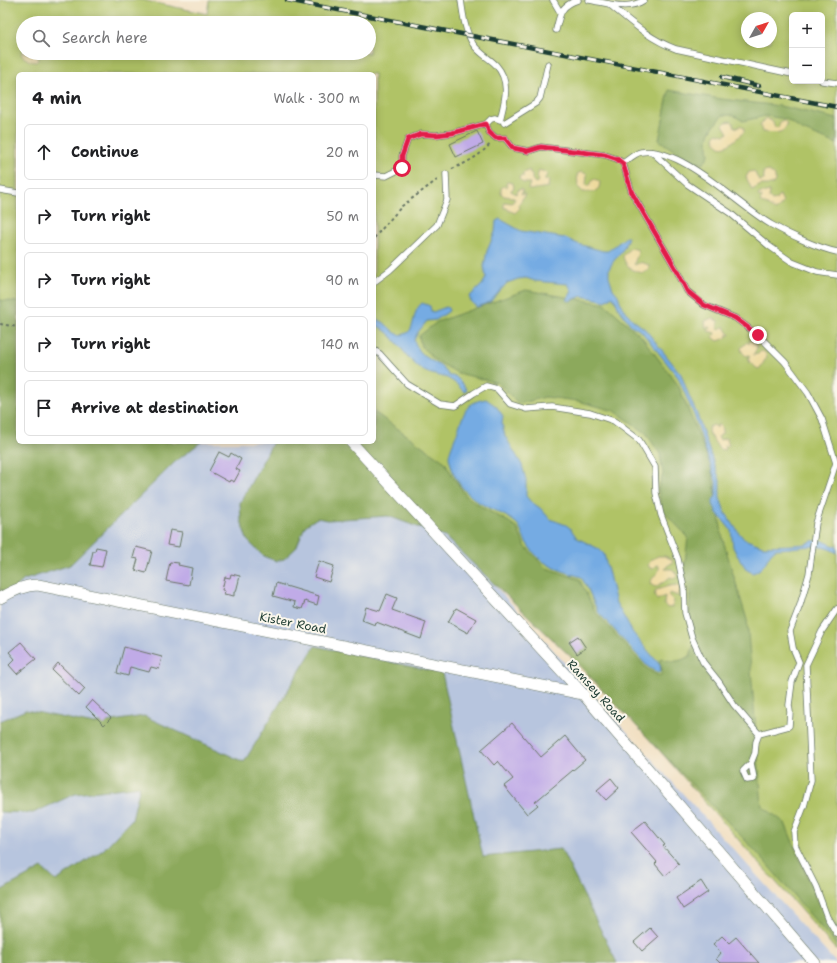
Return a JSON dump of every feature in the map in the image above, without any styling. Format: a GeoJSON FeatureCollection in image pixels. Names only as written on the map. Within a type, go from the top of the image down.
{"type":"FeatureCollection","features":[{"type":"Feature","properties":{"kind":"street","name":"Ramsey Road"},"geometry":{"type":"LineString","coordinates":[[353,444],[583,694],[815,963]]}},
{"type":"Feature","properties":{"kind":"street","name":"Kister Road"},"geometry":{"type":"LineString","coordinates":[[0,598],[10,592],[28,585],[38,585],[583,694]]}},
{"type":"Feature","properties":{"kind":"lane"},"geometry":{"type":"LineString","coordinates":[[376,175],[386,176],[402,168],[402,156],[408,139],[421,134],[436,135],[452,133],[486,124],[490,119],[496,118],[500,120],[507,94],[503,75],[496,65],[473,45],[464,19],[461,0]]}},
{"type":"Feature","properties":{"kind":"lane"},"geometry":{"type":"LineString","coordinates":[[553,0],[560,12]]}},
{"type":"Feature","properties":{"kind":"lane"},"geometry":{"type":"LineString","coordinates":[[556,30],[560,12],[571,2],[578,0]]}},
{"type":"Feature","properties":{"kind":"lane"},"geometry":{"type":"LineString","coordinates":[[589,0],[628,6],[638,4],[644,0]]}},
{"type":"Feature","properties":{"kind":"lane"},"geometry":{"type":"LineString","coordinates":[[609,4],[661,44],[676,49],[789,73]]}},
{"type":"Feature","properties":{"kind":"lane"},"geometry":{"type":"LineString","coordinates":[[504,123],[536,103],[540,98],[548,64]]}},
{"type":"Feature","properties":{"kind":"lane"},"geometry":{"type":"LineString","coordinates":[[825,81],[837,83]]}},
{"type":"Feature","properties":{"kind":"lane"},"geometry":{"type":"LineString","coordinates":[[486,124],[489,132],[496,138],[505,138],[513,148],[528,151],[541,147],[605,155],[617,159],[623,164],[632,193],[687,291],[704,305],[735,318],[758,335],[786,362],[808,393],[822,419],[836,463],[816,523],[809,574],[800,605],[790,631],[793,648],[799,662],[792,682],[789,705],[789,726],[759,734]]}},
{"type":"Feature","properties":{"kind":"lane"},"geometry":{"type":"LineString","coordinates":[[623,164],[640,152],[652,152],[669,156],[694,169],[772,225],[823,249],[837,252]]}},
{"type":"Feature","properties":{"kind":"lane"},"geometry":{"type":"LineString","coordinates":[[652,152],[687,184],[730,213],[769,246],[792,262],[817,272],[837,275]]}},
{"type":"Feature","properties":{"kind":"lane"},"geometry":{"type":"LineString","coordinates":[[376,280],[390,270],[437,225],[447,200],[446,174]]}},
{"type":"Feature","properties":{"kind":"lane"},"geometry":{"type":"LineString","coordinates":[[0,190],[16,193]]}},
{"type":"Feature","properties":{"kind":"lane"},"geometry":{"type":"LineString","coordinates":[[376,351],[407,384],[440,404],[455,406],[486,386],[497,389],[510,404],[526,409],[552,407],[590,413],[614,421],[638,440],[655,467],[656,493],[660,515],[678,560],[684,588],[685,613],[692,638],[703,662],[719,682],[734,705],[759,734]]}},
{"type":"Feature","properties":{"kind":"lane"},"geometry":{"type":"LineString","coordinates":[[837,609],[822,631],[806,665],[811,780],[804,806],[794,832],[796,845],[816,887],[827,918],[837,934]]}},
{"type":"Feature","properties":{"kind":"lane"},"geometry":{"type":"LineString","coordinates":[[751,763],[759,734]]}},
{"type":"Feature","properties":{"kind":"path"},"geometry":{"type":"LineString","coordinates":[[0,324],[16,327]]}},
{"type":"Feature","properties":{"kind":"shaded area"},"geometry":{"type":"Polygon","coordinates":[[[166,444],[367,444],[836,963],[0,963],[0,573],[166,444]]]}},
{"type":"Feature","properties":{"kind":"green space"},"geometry":{"type":"Polygon","coordinates":[[[0,0],[142,0],[207,14],[209,0],[837,0],[837,951],[376,430],[376,72],[16,72],[16,327],[0,324],[0,0]]]}},
{"type":"Feature","properties":{"kind":"green space"},"geometry":{"type":"Polygon","coordinates":[[[669,90],[721,99],[780,106],[837,119],[837,144],[802,130],[786,119],[765,116],[743,121],[733,115],[723,115],[714,125],[708,137],[709,155],[703,164],[682,156],[659,140],[669,90]]]}},
{"type":"Feature","properties":{"kind":"green space"},"geometry":{"type":"Polygon","coordinates":[[[526,290],[605,304],[641,336],[678,385],[711,466],[723,540],[747,620],[762,806],[785,823],[816,898],[837,928],[837,946],[760,856],[570,656],[445,537],[388,516],[328,520],[317,518],[305,526],[296,548],[284,559],[276,561],[263,556],[247,540],[241,520],[240,503],[272,444],[376,444],[376,413],[445,462],[466,496],[517,528],[525,546],[546,568],[579,579],[596,613],[647,669],[659,676],[663,673],[659,661],[661,658],[669,661],[676,661],[690,656],[695,641],[689,621],[690,593],[684,571],[688,537],[662,510],[658,489],[663,474],[660,454],[646,433],[615,411],[578,401],[545,397],[519,404],[498,383],[458,373],[435,360],[421,346],[419,336],[437,322],[526,290]]]}},
{"type":"Feature","properties":{"kind":"green space"},"geometry":{"type":"Polygon","coordinates":[[[0,300],[16,302],[16,444],[198,444],[175,462],[70,565],[24,580],[0,601],[0,300]]]}},
{"type":"Feature","properties":{"kind":"green space"},"geometry":{"type":"Polygon","coordinates":[[[315,646],[442,673],[483,857],[561,849],[617,963],[0,963],[0,891],[42,868],[56,881],[103,850],[132,819],[140,786],[75,794],[33,813],[0,812],[0,721],[26,710],[94,724],[144,716],[244,762],[315,646]]]}},
{"type":"Feature","properties":{"kind":"sand"},"geometry":{"type":"Polygon","coordinates":[[[28,60],[38,60],[36,62],[28,60]]]}},
{"type":"Feature","properties":{"kind":"sand"},"geometry":{"type":"Polygon","coordinates":[[[765,118],[772,121],[775,127],[778,128],[781,121],[784,120],[787,124],[780,132],[762,132],[760,125],[765,118]]]}},
{"type":"Feature","properties":{"kind":"sand"},"geometry":{"type":"Polygon","coordinates":[[[732,121],[735,127],[738,128],[740,125],[744,128],[744,132],[728,145],[720,146],[714,137],[717,133],[725,135],[728,133],[723,125],[726,122],[732,121]]]}},
{"type":"Feature","properties":{"kind":"sand"},"geometry":{"type":"Polygon","coordinates":[[[529,170],[529,173],[532,175],[532,179],[535,183],[539,181],[537,177],[539,170],[547,173],[544,179],[546,181],[548,179],[549,187],[529,190],[530,183],[523,183],[519,179],[520,176],[524,176],[522,174],[529,170]]]}},
{"type":"Feature","properties":{"kind":"sand"},"geometry":{"type":"Polygon","coordinates":[[[754,171],[759,181],[764,180],[763,172],[769,171],[775,176],[775,181],[772,185],[761,185],[752,190],[746,177],[749,172],[754,171]]]}},
{"type":"Feature","properties":{"kind":"sand"},"geometry":{"type":"Polygon","coordinates":[[[581,172],[587,174],[586,185],[589,186],[594,178],[600,182],[599,188],[594,192],[583,192],[578,187],[577,174],[581,172]]]}},
{"type":"Feature","properties":{"kind":"sand"},"geometry":{"type":"Polygon","coordinates":[[[507,182],[513,183],[514,188],[511,191],[516,194],[518,190],[521,189],[523,191],[521,194],[525,194],[519,205],[520,208],[515,213],[507,208],[504,208],[505,202],[512,203],[515,199],[504,196],[501,193],[501,188],[504,186],[507,187],[507,182]]]}},
{"type":"Feature","properties":{"kind":"sand"},"geometry":{"type":"Polygon","coordinates":[[[770,191],[769,198],[772,201],[776,200],[780,195],[783,203],[776,211],[760,202],[762,197],[759,197],[758,195],[770,191]]]}},
{"type":"Feature","properties":{"kind":"sand"},"geometry":{"type":"Polygon","coordinates":[[[632,248],[638,250],[634,264],[642,263],[649,265],[649,270],[643,273],[633,270],[628,266],[623,256],[629,249],[632,248]]]}},
{"type":"Feature","properties":{"kind":"sand"},"geometry":{"type":"Polygon","coordinates":[[[712,318],[718,321],[719,330],[722,327],[725,327],[730,335],[727,335],[726,338],[718,341],[713,337],[715,333],[708,331],[710,328],[708,326],[706,328],[705,321],[712,318]]]}},
{"type":"Feature","properties":{"kind":"sand"},"geometry":{"type":"Polygon","coordinates":[[[750,340],[755,343],[757,348],[753,355],[758,354],[761,351],[765,352],[767,357],[758,369],[750,363],[748,358],[750,356],[746,356],[742,352],[741,348],[747,342],[749,344],[750,340]]]}},
{"type":"Feature","properties":{"kind":"sand"},"geometry":{"type":"Polygon","coordinates":[[[714,425],[717,428],[717,425],[720,425],[722,430],[722,434],[718,437],[720,440],[726,438],[729,445],[725,446],[725,450],[719,449],[708,432],[709,427],[714,425]]]}},
{"type":"Feature","properties":{"kind":"sand"},"geometry":{"type":"Polygon","coordinates":[[[658,556],[665,556],[673,560],[672,563],[665,569],[672,569],[677,574],[676,578],[670,577],[655,587],[650,584],[659,569],[659,566],[657,565],[653,569],[648,565],[651,560],[658,556]]]}},
{"type":"Feature","properties":{"kind":"sand"},"geometry":{"type":"Polygon","coordinates":[[[677,585],[680,587],[678,596],[670,593],[668,595],[674,601],[672,607],[668,608],[664,605],[665,596],[657,600],[656,599],[656,590],[677,585]]]}},
{"type":"Feature","properties":{"kind":"water"},"geometry":{"type":"Polygon","coordinates":[[[500,219],[521,231],[565,238],[578,244],[603,251],[608,251],[628,237],[624,248],[609,269],[609,276],[613,289],[618,295],[622,307],[633,320],[645,329],[681,374],[697,414],[720,480],[720,498],[725,512],[744,539],[763,546],[805,544],[812,541],[821,540],[837,547],[837,553],[830,549],[816,546],[776,549],[758,570],[753,573],[747,570],[733,547],[731,530],[717,513],[713,504],[713,500],[716,496],[716,482],[694,415],[678,377],[642,332],[631,325],[619,309],[612,296],[606,301],[582,296],[570,301],[567,300],[572,291],[568,284],[535,281],[526,278],[507,283],[490,302],[477,307],[472,303],[469,297],[482,285],[486,278],[484,266],[487,251],[495,232],[496,221],[500,219]]]}},
{"type":"Feature","properties":{"kind":"water"},"geometry":{"type":"Polygon","coordinates":[[[422,303],[430,306],[431,311],[433,312],[446,307],[448,308],[449,311],[436,320],[427,321],[418,332],[414,340],[421,353],[445,370],[449,376],[455,376],[463,384],[467,391],[464,392],[457,384],[447,378],[431,374],[414,364],[394,339],[382,328],[376,325],[376,319],[380,320],[400,335],[407,333],[412,327],[416,311],[422,303]]]}},
{"type":"Feature","properties":{"kind":"water"},"geometry":{"type":"Polygon","coordinates":[[[486,399],[496,406],[503,416],[502,424],[505,436],[522,465],[526,480],[526,496],[550,519],[566,525],[577,538],[599,549],[604,554],[616,603],[633,633],[660,665],[661,672],[658,673],[648,667],[598,612],[581,577],[557,569],[543,562],[532,550],[525,540],[520,527],[513,520],[479,502],[468,494],[459,484],[453,472],[450,461],[449,456],[451,449],[465,411],[475,402],[486,399]]]}},
{"type":"Feature","properties":{"kind":"building"},"geometry":{"type":"Polygon","coordinates":[[[477,131],[483,144],[456,157],[450,144],[477,131]]]}},
{"type":"Feature","properties":{"kind":"building"},"geometry":{"type":"Polygon","coordinates":[[[219,452],[229,457],[231,453],[241,459],[236,469],[240,471],[234,482],[230,480],[229,482],[209,471],[219,452]]]}},
{"type":"Feature","properties":{"kind":"building"},"geometry":{"type":"Polygon","coordinates":[[[170,530],[182,532],[179,547],[167,545],[170,530]]]}},
{"type":"Feature","properties":{"kind":"building"},"geometry":{"type":"Polygon","coordinates":[[[96,547],[106,549],[102,567],[90,565],[93,551],[95,551],[96,547]]]}},
{"type":"Feature","properties":{"kind":"building"},"geometry":{"type":"Polygon","coordinates":[[[136,547],[152,551],[146,573],[135,570],[138,559],[133,558],[136,547]]]}},
{"type":"Feature","properties":{"kind":"building"},"geometry":{"type":"Polygon","coordinates":[[[319,561],[334,566],[329,582],[314,577],[319,561]]]}},
{"type":"Feature","properties":{"kind":"building"},"geometry":{"type":"Polygon","coordinates":[[[170,562],[179,563],[178,565],[192,568],[189,585],[166,581],[170,562]]]}},
{"type":"Feature","properties":{"kind":"building"},"geometry":{"type":"Polygon","coordinates":[[[231,574],[240,576],[234,596],[224,594],[225,591],[222,590],[225,577],[230,578],[231,574]]]}},
{"type":"Feature","properties":{"kind":"building"},"geometry":{"type":"Polygon","coordinates":[[[276,583],[319,596],[317,605],[305,601],[302,609],[294,607],[295,602],[273,596],[276,583]]]}},
{"type":"Feature","properties":{"kind":"building"},"geometry":{"type":"Polygon","coordinates":[[[387,594],[397,598],[392,610],[426,622],[421,639],[376,622],[375,625],[362,620],[366,607],[380,611],[387,594]]]}},
{"type":"Feature","properties":{"kind":"building"},"geometry":{"type":"Polygon","coordinates":[[[456,608],[476,619],[468,633],[448,622],[456,608]]]}},
{"type":"Feature","properties":{"kind":"building"},"geometry":{"type":"Polygon","coordinates":[[[578,636],[586,648],[577,654],[569,642],[578,636]]]}},
{"type":"Feature","properties":{"kind":"building"},"geometry":{"type":"Polygon","coordinates":[[[21,642],[36,659],[17,674],[9,665],[15,659],[9,652],[21,642]]]}},
{"type":"Feature","properties":{"kind":"building"},"geometry":{"type":"Polygon","coordinates":[[[124,647],[162,657],[159,669],[151,667],[149,672],[130,667],[128,676],[117,673],[124,647]]]}},
{"type":"Feature","properties":{"kind":"building"},"geometry":{"type":"Polygon","coordinates":[[[58,663],[85,689],[79,696],[52,670],[58,663]]]}},
{"type":"Feature","properties":{"kind":"building"},"geometry":{"type":"Polygon","coordinates":[[[92,700],[111,718],[104,725],[86,707],[92,700]]]}},
{"type":"Feature","properties":{"kind":"building"},"geometry":{"type":"Polygon","coordinates":[[[512,723],[541,757],[565,736],[585,760],[535,802],[538,805],[527,814],[504,786],[513,779],[498,761],[494,765],[481,750],[512,723]]]}},
{"type":"Feature","properties":{"kind":"building"},"geometry":{"type":"Polygon","coordinates":[[[611,778],[619,788],[606,800],[597,790],[611,778]]]}},
{"type":"Feature","properties":{"kind":"building"},"geometry":{"type":"Polygon","coordinates":[[[645,821],[665,845],[663,846],[679,864],[665,876],[655,864],[657,862],[631,832],[645,821]]]}},
{"type":"Feature","properties":{"kind":"building"},"geometry":{"type":"Polygon","coordinates":[[[701,881],[708,892],[683,909],[676,898],[701,881]]]}},
{"type":"Feature","properties":{"kind":"building"},"geometry":{"type":"Polygon","coordinates":[[[650,928],[658,937],[642,951],[634,942],[650,928]]]}},
{"type":"Feature","properties":{"kind":"building"},"geometry":{"type":"Polygon","coordinates":[[[722,936],[729,943],[736,937],[759,963],[720,963],[716,959],[721,953],[713,944],[722,936]]]}},
{"type":"Feature","properties":{"kind":"railway"},"geometry":{"type":"LineString","coordinates":[[287,0],[369,16]]}},
{"type":"Feature","properties":{"kind":"railway"},"geometry":{"type":"LineString","coordinates":[[376,17],[837,107]]}},
{"type":"Feature","properties":{"kind":"railway"},"geometry":{"type":"LineString","coordinates":[[722,77],[759,86]]}},
{"type":"Feature","properties":{"kind":"route"},"geometry":{"type":"LineString","coordinates":[[402,168],[402,156],[408,139],[421,134],[436,135],[452,133],[486,124],[489,132],[496,138],[505,138],[513,148],[528,151],[541,147],[605,155],[617,159],[623,164],[632,193],[687,291],[704,305],[735,318],[758,335]]}}]}
